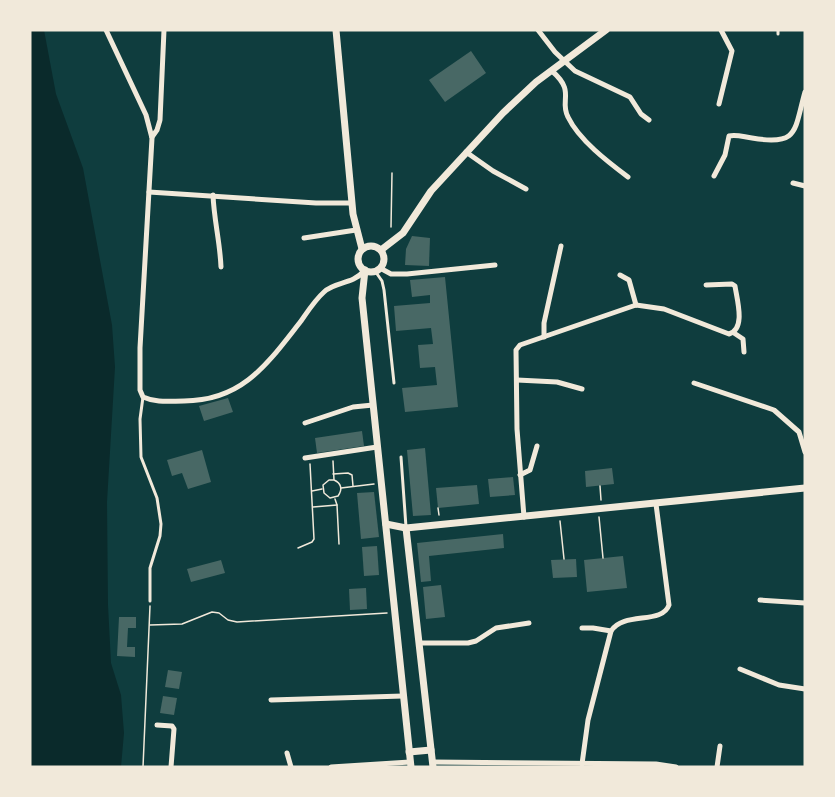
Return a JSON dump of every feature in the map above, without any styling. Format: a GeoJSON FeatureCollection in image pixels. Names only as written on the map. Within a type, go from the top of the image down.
{"type":"FeatureCollection","features":[{"type":"Feature","properties":{"kind":"street"},"geometry":{"type":"LineString","coordinates":[[106,30],[146,115],[152,138],[140,348],[140,390],[143,397],[151,401],[194,401],[222,394],[241,386],[266,366],[325,291],[357,279],[365,270],[377,269],[390,274],[407,274],[495,265]]}},
{"type":"Feature","properties":{"kind":"street"},"geometry":{"type":"LineString","coordinates":[[152,138],[160,120],[164,30]]}},
{"type":"Feature","properties":{"kind":"street"},"geometry":{"type":"LineString","coordinates":[[336,30],[352,203],[356,230],[362,249],[358,258],[361,267],[365,270]]}},
{"type":"Feature","properties":{"kind":"street"},"geometry":{"type":"LineString","coordinates":[[538,30],[565,62],[586,77],[630,98],[641,114],[649,120]]}},
{"type":"Feature","properties":{"kind":"street"},"geometry":{"type":"LineString","coordinates":[[381,250],[403,233],[431,190],[521,95],[606,30]]}},
{"type":"Feature","properties":{"kind":"street"},"geometry":{"type":"LineString","coordinates":[[719,104],[732,51],[721,30]]}},
{"type":"Feature","properties":{"kind":"street"},"geometry":{"type":"LineString","coordinates":[[552,71],[564,84],[567,92],[567,117],[591,147],[628,177]]}},
{"type":"Feature","properties":{"kind":"street"},"geometry":{"type":"LineString","coordinates":[[714,176],[725,155],[729,136],[768,141],[782,141],[788,138],[795,127],[805,92]]}},
{"type":"Feature","properties":{"kind":"street"},"geometry":{"type":"LineString","coordinates":[[466,152],[526,189]]}},
{"type":"Feature","properties":{"kind":"street"},"geometry":{"type":"LineString","coordinates":[[793,183],[805,186]]}},
{"type":"Feature","properties":{"kind":"street"},"geometry":{"type":"LineString","coordinates":[[149,192],[316,203],[352,203]]}},
{"type":"Feature","properties":{"kind":"street"},"geometry":{"type":"LineString","coordinates":[[213,195],[214,223],[220,246],[221,267]]}},
{"type":"Feature","properties":{"kind":"street"},"geometry":{"type":"LineString","coordinates":[[304,238],[356,230]]}},
{"type":"Feature","properties":{"kind":"street"},"geometry":{"type":"LineString","coordinates":[[362,249],[372,246],[381,250],[384,259],[377,269]]}},
{"type":"Feature","properties":{"kind":"street"},"geometry":{"type":"LineString","coordinates":[[544,337],[544,322],[561,246]]}},
{"type":"Feature","properties":{"kind":"street"},"geometry":{"type":"LineString","coordinates":[[331,767],[410,764],[362,298],[365,270]]}},
{"type":"Feature","properties":{"kind":"street"},"geometry":{"type":"LineString","coordinates":[[620,275],[630,280],[636,304]]}},
{"type":"Feature","properties":{"kind":"street"},"geometry":{"type":"LineString","coordinates":[[706,285],[732,284],[735,286],[739,321],[734,333]]}},
{"type":"Feature","properties":{"kind":"street"},"geometry":{"type":"LineString","coordinates":[[524,517],[517,429],[516,350],[520,345],[636,304],[664,309],[729,334],[734,333],[742,339],[744,352]]}},
{"type":"Feature","properties":{"kind":"street"},"geometry":{"type":"LineString","coordinates":[[517,380],[557,382],[582,389]]}},
{"type":"Feature","properties":{"kind":"street"},"geometry":{"type":"LineString","coordinates":[[694,383],[774,410],[799,432],[805,452]]}},
{"type":"Feature","properties":{"kind":"street"},"geometry":{"type":"LineString","coordinates":[[305,423],[344,409],[373,405]]}},
{"type":"Feature","properties":{"kind":"street"},"geometry":{"type":"LineString","coordinates":[[520,475],[531,470],[537,446]]}},
{"type":"Feature","properties":{"kind":"street"},"geometry":{"type":"LineString","coordinates":[[307,457],[377,447]]}},
{"type":"Feature","properties":{"kind":"street"},"geometry":{"type":"LineString","coordinates":[[386,524],[406,528],[805,488]]}},
{"type":"Feature","properties":{"kind":"street"},"geometry":{"type":"LineString","coordinates":[[582,764],[588,720],[611,631],[621,621],[661,615],[667,611],[669,606],[657,504]]}},
{"type":"Feature","properties":{"kind":"street"},"geometry":{"type":"LineString","coordinates":[[406,528],[433,765],[656,764],[676,767]]}},
{"type":"Feature","properties":{"kind":"street"},"geometry":{"type":"LineString","coordinates":[[760,600],[805,603]]}},
{"type":"Feature","properties":{"kind":"street"},"geometry":{"type":"LineString","coordinates":[[419,643],[468,643],[476,641],[496,628],[529,623]]}},
{"type":"Feature","properties":{"kind":"street"},"geometry":{"type":"LineString","coordinates":[[582,628],[611,631]]}},
{"type":"Feature","properties":{"kind":"street"},"geometry":{"type":"LineString","coordinates":[[740,669],[779,685],[805,688]]}},
{"type":"Feature","properties":{"kind":"street"},"geometry":{"type":"LineString","coordinates":[[271,700],[404,696]]}},
{"type":"Feature","properties":{"kind":"street"},"geometry":{"type":"LineString","coordinates":[[156,725],[172,726],[174,729],[171,767]]}},
{"type":"Feature","properties":{"kind":"street"},"geometry":{"type":"LineString","coordinates":[[717,767],[720,746]]}},
{"type":"Feature","properties":{"kind":"street"},"geometry":{"type":"LineString","coordinates":[[409,752],[431,750]]}},
{"type":"Feature","properties":{"kind":"street"},"geometry":{"type":"LineString","coordinates":[[287,753],[291,767]]}},
{"type":"Feature","properties":{"kind":"lane"},"geometry":{"type":"LineString","coordinates":[[377,269],[384,290],[394,384]]}},
{"type":"Feature","properties":{"kind":"lane"},"geometry":{"type":"LineString","coordinates":[[143,397],[140,419],[141,458],[157,498],[161,524],[160,536],[150,568],[150,601]]}},
{"type":"Feature","properties":{"kind":"lane"},"geometry":{"type":"LineString","coordinates":[[401,457],[406,528]]}},
{"type":"Feature","properties":{"kind":"path"},"geometry":{"type":"LineString","coordinates":[[390,227],[392,173]]}},
{"type":"Feature","properties":{"kind":"path"},"geometry":{"type":"LineString","coordinates":[[332,453],[334,480],[340,484],[341,488],[338,496],[334,498]]}},
{"type":"Feature","properties":{"kind":"path"},"geometry":{"type":"LineString","coordinates":[[298,548],[314,539],[307,457]]}},
{"type":"Feature","properties":{"kind":"path"},"geometry":{"type":"LineString","coordinates":[[333,474],[350,473],[353,487]]}},
{"type":"Feature","properties":{"kind":"path"},"geometry":{"type":"LineString","coordinates":[[311,491],[322,489],[326,482],[334,480]]}},
{"type":"Feature","properties":{"kind":"path"},"geometry":{"type":"LineString","coordinates":[[341,488],[381,483]]}},
{"type":"Feature","properties":{"kind":"path"},"geometry":{"type":"LineString","coordinates":[[600,486],[603,558]]}},
{"type":"Feature","properties":{"kind":"path"},"geometry":{"type":"LineString","coordinates":[[322,489],[326,496],[334,498],[337,504],[339,544]]}},
{"type":"Feature","properties":{"kind":"path"},"geometry":{"type":"LineString","coordinates":[[312,508],[337,504]]}},
{"type":"Feature","properties":{"kind":"path"},"geometry":{"type":"LineString","coordinates":[[559,514],[564,559]]}},
{"type":"Feature","properties":{"kind":"path"},"geometry":{"type":"LineString","coordinates":[[143,767],[150,601]]}},
{"type":"Feature","properties":{"kind":"path"},"geometry":{"type":"LineString","coordinates":[[150,625],[182,624],[212,612],[219,612],[228,620],[237,622],[395,613]]}},
{"type":"Feature","properties":{"kind":"water"},"geometry":{"type":"Polygon","coordinates":[[[30,30],[44,30],[56,94],[83,168],[112,325],[115,367],[107,502],[108,605],[111,663],[121,695],[124,733],[121,767],[30,767],[30,30]]]}},
{"type":"Feature","properties":{"kind":"building"},"geometry":{"type":"Polygon","coordinates":[[[471,51],[486,73],[445,102],[429,80],[471,51]]]}},
{"type":"Feature","properties":{"kind":"building"},"geometry":{"type":"Polygon","coordinates":[[[412,236],[430,238],[429,266],[405,265],[406,249],[412,236]]]}},
{"type":"Feature","properties":{"kind":"building"},"geometry":{"type":"Polygon","coordinates":[[[445,277],[458,407],[405,412],[402,388],[437,385],[435,367],[420,368],[418,345],[433,344],[431,328],[396,331],[394,306],[430,303],[430,295],[412,297],[410,280],[445,277]]]}},
{"type":"Feature","properties":{"kind":"building"},"geometry":{"type":"Polygon","coordinates":[[[228,398],[233,412],[204,421],[199,406],[228,398]]]}},
{"type":"Feature","properties":{"kind":"building"},"geometry":{"type":"Polygon","coordinates":[[[362,431],[364,446],[317,453],[315,438],[362,431]]]}},
{"type":"Feature","properties":{"kind":"building"},"geometry":{"type":"Polygon","coordinates":[[[425,448],[431,515],[413,516],[407,450],[425,448]]]}},
{"type":"Feature","properties":{"kind":"building"},"geometry":{"type":"Polygon","coordinates":[[[202,450],[211,482],[188,489],[182,473],[172,476],[167,460],[202,450]]]}},
{"type":"Feature","properties":{"kind":"building"},"geometry":{"type":"Polygon","coordinates":[[[612,468],[614,484],[586,487],[585,471],[612,468]]]}},
{"type":"Feature","properties":{"kind":"building"},"geometry":{"type":"Polygon","coordinates":[[[513,477],[515,495],[490,497],[488,479],[513,477]]]}},
{"type":"Feature","properties":{"kind":"building"},"geometry":{"type":"Polygon","coordinates":[[[477,485],[479,504],[438,508],[436,488],[477,485]]]}},
{"type":"Feature","properties":{"kind":"building"},"geometry":{"type":"Polygon","coordinates":[[[374,492],[379,537],[361,539],[357,493],[374,492]]]}},
{"type":"Feature","properties":{"kind":"building"},"geometry":{"type":"Polygon","coordinates":[[[503,534],[504,548],[429,556],[431,581],[421,582],[417,543],[503,534]]]}},
{"type":"Feature","properties":{"kind":"building"},"geometry":{"type":"Polygon","coordinates":[[[377,546],[379,575],[364,576],[362,547],[377,546]]]}},
{"type":"Feature","properties":{"kind":"building"},"geometry":{"type":"Polygon","coordinates":[[[623,556],[627,588],[587,592],[584,560],[623,556]]]}},
{"type":"Feature","properties":{"kind":"building"},"geometry":{"type":"Polygon","coordinates":[[[576,559],[577,577],[553,578],[551,560],[576,559]]]}},
{"type":"Feature","properties":{"kind":"building"},"geometry":{"type":"Polygon","coordinates":[[[221,560],[225,573],[191,582],[187,569],[221,560]]]}},
{"type":"Feature","properties":{"kind":"building"},"geometry":{"type":"Polygon","coordinates":[[[441,585],[445,617],[426,619],[423,587],[441,585]]]}},
{"type":"Feature","properties":{"kind":"building"},"geometry":{"type":"Polygon","coordinates":[[[366,588],[367,609],[350,610],[349,589],[366,588]]]}},
{"type":"Feature","properties":{"kind":"building"},"geometry":{"type":"Polygon","coordinates":[[[119,617],[136,617],[136,628],[128,628],[127,647],[135,647],[135,657],[117,656],[119,617]]]}},
{"type":"Feature","properties":{"kind":"building"},"geometry":{"type":"Polygon","coordinates":[[[168,670],[182,672],[179,689],[165,687],[168,670]]]}},
{"type":"Feature","properties":{"kind":"building"},"geometry":{"type":"Polygon","coordinates":[[[163,696],[177,698],[174,715],[160,713],[163,696]]]}}]}
